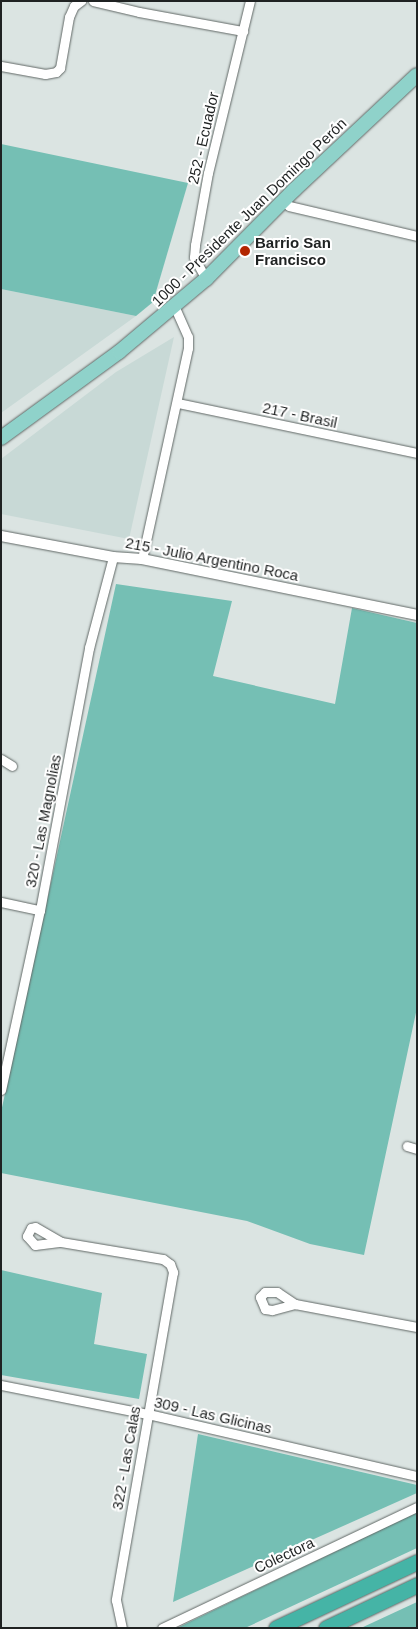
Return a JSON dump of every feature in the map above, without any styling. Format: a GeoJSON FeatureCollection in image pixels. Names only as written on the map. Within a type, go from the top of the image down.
{"type":"FeatureCollection","features":[{"type":"Feature","properties":{"kind":"highway"},"geometry":{"type":"LineString","coordinates":[[276,1628],[417,1562]]}},
{"type":"Feature","properties":{"kind":"highway"},"geometry":{"type":"LineString","coordinates":[[326,1628],[417,1585]]}},
{"type":"Feature","properties":{"kind":"main road","name":"1000 - Presidente Juan Domingo Perón"},"geometry":{"type":"LineString","coordinates":[[1,438],[119,352],[206,279],[417,75]]}},
{"type":"Feature","properties":{"kind":"street"},"geometry":{"type":"LineString","coordinates":[[1,66],[45,74],[56,72],[60,68],[69,18],[74,6],[81,1]]}},
{"type":"Feature","properties":{"kind":"street"},"geometry":{"type":"LineString","coordinates":[[93,1],[139,12],[243,31]]}},
{"type":"Feature","properties":{"kind":"street","name":"252 - Ecuador"},"geometry":{"type":"LineString","coordinates":[[206,279],[194,257],[195,245],[208,174],[250,1]]}},
{"type":"Feature","properties":{"kind":"street"},"geometry":{"type":"LineString","coordinates":[[284,202],[289,206],[417,236]]}},
{"type":"Feature","properties":{"kind":"street"},"geometry":{"type":"LineString","coordinates":[[142,559],[178,403],[188,343],[174,306]]}},
{"type":"Feature","properties":{"kind":"street","name":"217 - Brasil"},"geometry":{"type":"LineString","coordinates":[[178,403],[417,453]]}},
{"type":"Feature","properties":{"kind":"street","name":"215 - Julio Argentino Roca"},"geometry":{"type":"LineString","coordinates":[[1,536],[113,556],[142,559],[417,615]]}},
{"type":"Feature","properties":{"kind":"street","name":"320 - Las Magnolias"},"geometry":{"type":"LineString","coordinates":[[1,1090],[40,910],[89,648],[113,556]]}},
{"type":"Feature","properties":{"kind":"street"},"geometry":{"type":"LineString","coordinates":[[1,759],[12,766]]}},
{"type":"Feature","properties":{"kind":"street"},"geometry":{"type":"LineString","coordinates":[[1,902],[40,910]]}},
{"type":"Feature","properties":{"kind":"street"},"geometry":{"type":"LineString","coordinates":[[407,1146],[417,1149]]}},
{"type":"Feature","properties":{"kind":"street","name":"322 - Las Calas"},"geometry":{"type":"LineString","coordinates":[[61,1242],[163,1259],[170,1264],[173,1272],[116,1600],[116,1610],[122,1628]]}},
{"type":"Feature","properties":{"kind":"street"},"geometry":{"type":"LineString","coordinates":[[295,1304],[417,1327]]}},
{"type":"Feature","properties":{"kind":"street","name":"309 - Las Glicinas"},"geometry":{"type":"LineString","coordinates":[[1,1385],[148,1414],[417,1476]]}},
{"type":"Feature","properties":{"kind":"street","name":"Colectora"},"geometry":{"type":"LineString","coordinates":[[162,1628],[417,1508]]}},
{"type":"Feature","properties":{"kind":"shaded area"},"geometry":{"type":"Polygon","coordinates":[[[1,289],[136,316],[1,413],[1,289]]]}},
{"type":"Feature","properties":{"kind":"shaded area"},"geometry":{"type":"Polygon","coordinates":[[[174,337],[129,539],[1,514],[1,459],[116,372],[174,337]]]}},
{"type":"Feature","properties":{"kind":"green space"},"geometry":{"type":"Polygon","coordinates":[[[1,144],[188,183],[153,302],[136,316],[1,289],[1,144]]]}},
{"type":"Feature","properties":{"kind":"green space"},"geometry":{"type":"Polygon","coordinates":[[[116,584],[232,601],[213,676],[335,704],[352,608],[417,623],[417,1008],[364,1255],[310,1244],[247,1221],[1,1173],[1,1112],[116,584]]]}},
{"type":"Feature","properties":{"kind":"green space"},"geometry":{"type":"Polygon","coordinates":[[[1,1270],[102,1293],[94,1344],[147,1354],[139,1399],[1,1375],[1,1270]]]}},
{"type":"Feature","properties":{"kind":"green space"},"geometry":{"type":"Polygon","coordinates":[[[198,1434],[417,1485],[417,1493],[173,1602],[198,1434]]]}},
{"type":"Feature","properties":{"kind":"green space"},"geometry":{"type":"Polygon","coordinates":[[[417,1512],[417,1548],[245,1628],[177,1628],[417,1512]]]}},
{"type":"Feature","properties":{"kind":"green space"},"geometry":{"type":"Polygon","coordinates":[[[417,1602],[417,1628],[361,1628],[417,1602]]]}},
{"type":"Feature","properties":{"kind":"place","name":"Barrio San Francisco"},"geometry":{"type":"Point","coordinates":[245,251]}}]}
